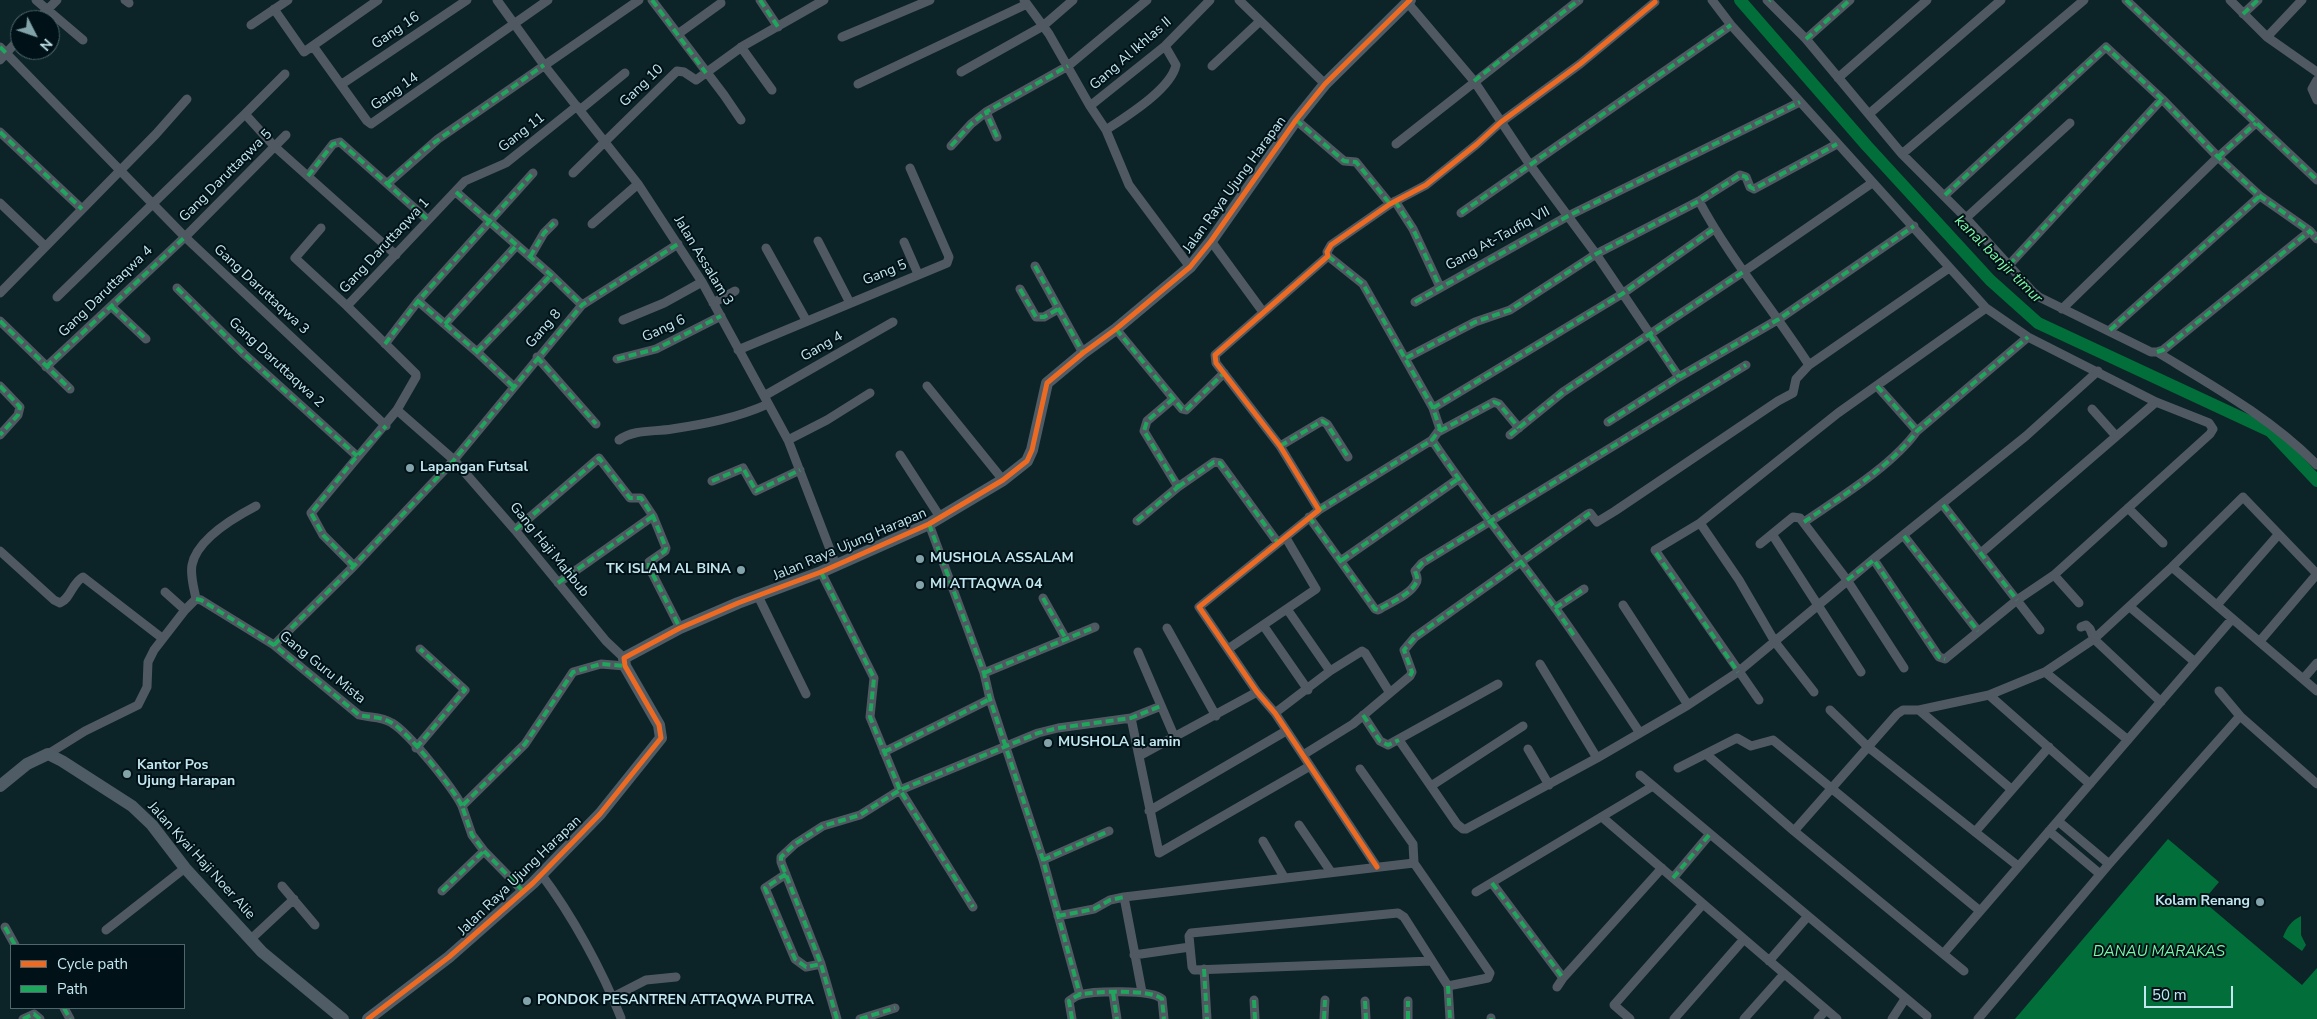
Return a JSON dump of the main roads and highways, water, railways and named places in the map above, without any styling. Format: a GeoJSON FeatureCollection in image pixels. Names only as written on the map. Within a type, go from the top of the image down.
{"type":"FeatureCollection","features":[{"type":"Feature","properties":{"kind":"water","name":"DANAU MARAKAS"},"geometry":{"type":"Polygon","coordinates":[[[2168,839],[2219,882],[2203,901],[2302,985],[2317,968],[2317,1019],[2015,1019],[2168,839]]]}},
{"type":"Feature","properties":{"kind":"water","name":"Kolam Renang"},"geometry":{"type":"Polygon","coordinates":[[[2301,916],[2301,935],[2306,945],[2302,951],[2283,937],[2290,925],[2301,916]]]}},
{"type":"Feature","properties":{"kind":"waterway","name":"kanal banjir timur"},"geometry":{"type":"LineString","coordinates":[[1740,0],[1867,146],[1990,280],[2038,323],[2270,431],[2317,481]]}},
{"type":"Feature","properties":{"kind":"place","name":"Lapangan Futsal"},"geometry":{"type":"Point","coordinates":[410,468]}},
{"type":"Feature","properties":{"kind":"place","name":"MUSHOLA ASSALAM"},"geometry":{"type":"Point","coordinates":[920,559]}},
{"type":"Feature","properties":{"kind":"place","name":"TK ISLAM AL BINA"},"geometry":{"type":"Point","coordinates":[741,570]}},
{"type":"Feature","properties":{"kind":"place","name":"MI ATTAQWA 04"},"geometry":{"type":"Point","coordinates":[920,585]}},
{"type":"Feature","properties":{"kind":"place","name":"MUSHOLA al amin"},"geometry":{"type":"Point","coordinates":[1048,743]}},
{"type":"Feature","properties":{"kind":"place","name":"Kantor Pos Ujung Harapan"},"geometry":{"type":"Point","coordinates":[127,774]}},
{"type":"Feature","properties":{"kind":"place","name":"Kolam Renang"},"geometry":{"type":"Point","coordinates":[2260,902]}},
{"type":"Feature","properties":{"kind":"place","name":"PONDOK PESANTREN ATTAQWA PUTRA"},"geometry":{"type":"Point","coordinates":[527,1001]}}]}
